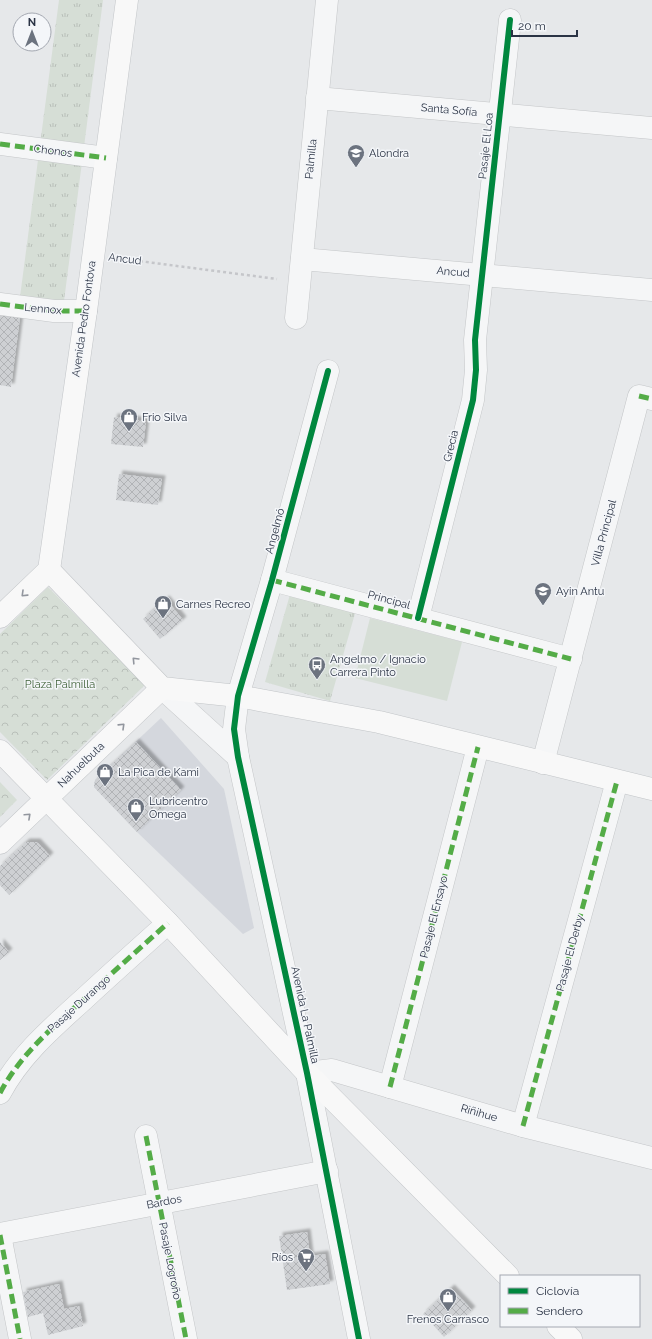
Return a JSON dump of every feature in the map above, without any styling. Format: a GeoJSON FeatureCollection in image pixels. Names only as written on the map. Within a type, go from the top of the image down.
{"type":"FeatureCollection","features":[{"type":"Feature","properties":{"kind":"main road","name":"Avenida Pedro Fontova"},"geometry":{"type":"LineString","coordinates":[[49,570],[86,311],[127,0]]}},
{"type":"Feature","properties":{"kind":"main road"},"geometry":{"type":"LineString","coordinates":[[0,617],[49,570],[162,688],[238,696],[379,722],[652,789]]}},
{"type":"Feature","properties":{"kind":"main road","name":"Nahuelbuta"},"geometry":{"type":"LineString","coordinates":[[0,843],[162,688]]}},
{"type":"Feature","properties":{"kind":"main road"},"geometry":{"type":"LineString","coordinates":[[0,751],[168,923],[307,1073],[507,1275]]}},
{"type":"Feature","properties":{"kind":"main road"},"geometry":{"type":"LineString","coordinates":[[559,1327],[571,1339]]}},
{"type":"Feature","properties":{"kind":"street","name":"Palmilla"},"geometry":{"type":"LineString","coordinates":[[296,318],[327,0]]}},
{"type":"Feature","properties":{"kind":"street","name":"Pasaje El Loa"},"geometry":{"type":"LineString","coordinates":[[482,275],[510,20]]}},
{"type":"Feature","properties":{"kind":"street","name":"Santa Sofía"},"geometry":{"type":"LineString","coordinates":[[317,98],[652,128]]}},
{"type":"Feature","properties":{"kind":"street","name":"Chonos"},"geometry":{"type":"LineString","coordinates":[[0,144],[106,158]]}},
{"type":"Feature","properties":{"kind":"street","name":"Ancud"},"geometry":{"type":"LineString","coordinates":[[302,259],[652,290]]}},
{"type":"Feature","properties":{"kind":"street","name":"Grecia"},"geometry":{"type":"LineString","coordinates":[[418,618],[473,400],[476,370],[475,340],[482,275]]}},
{"type":"Feature","properties":{"kind":"street","name":"Lennox"},"geometry":{"type":"LineString","coordinates":[[0,304],[54,311],[86,311]]}},
{"type":"Feature","properties":{"kind":"street","name":"Angelmó"},"geometry":{"type":"LineString","coordinates":[[238,696],[272,580],[328,371]]}},
{"type":"Feature","properties":{"kind":"street","name":"Villa Principal"},"geometry":{"type":"LineString","coordinates":[[543,763],[571,658],[646,397]]}},
{"type":"Feature","properties":{"kind":"street","name":"Principal"},"geometry":{"type":"LineString","coordinates":[[272,580],[571,658]]}},
{"type":"Feature","properties":{"kind":"street"},"geometry":{"type":"LineString","coordinates":[[162,688],[238,757]]}},
{"type":"Feature","properties":{"kind":"street","name":"Avenida La Palmilla"},"geometry":{"type":"LineString","coordinates":[[238,696],[234,729],[238,757],[307,1073],[360,1339]]}},
{"type":"Feature","properties":{"kind":"street","name":"Pasaje El Ensayo"},"geometry":{"type":"LineString","coordinates":[[390,1087],[478,747]]}},
{"type":"Feature","properties":{"kind":"street","name":"Pasaje El Derby"},"geometry":{"type":"LineString","coordinates":[[524,1126],[617,781]]}},
{"type":"Feature","properties":{"kind":"street","name":"Pasaje Durango"},"geometry":{"type":"LineString","coordinates":[[0,1093],[17,1066],[46,1034],[168,923]]}},
{"type":"Feature","properties":{"kind":"street","name":"Riñihue"},"geometry":{"type":"LineString","coordinates":[[307,1073],[332,1070],[524,1126],[652,1158]]}},
{"type":"Feature","properties":{"kind":"street","name":"Pasaje Logroño"},"geometry":{"type":"LineString","coordinates":[[146,1136],[186,1339]]}},
{"type":"Feature","properties":{"kind":"street","name":"Bardos"},"geometry":{"type":"LineString","coordinates":[[0,1234],[327,1171]]}},
{"type":"Feature","properties":{"kind":"street"},"geometry":{"type":"LineString","coordinates":[[0,1234],[20,1339]]}},
{"type":"Feature","properties":{"kind":"shaded area"},"geometry":{"type":"Polygon","coordinates":[[[161,718],[224,789],[254,928],[243,934],[137,832],[94,787],[95,780],[161,718]]]}},
{"type":"Feature","properties":{"kind":"green space"},"geometry":{"type":"Polygon","coordinates":[[[59,0],[103,0],[64,301],[20,297],[59,0]]]}},
{"type":"Feature","properties":{"kind":"green space","name":"Plaza Palmilla"},"geometry":{"type":"Polygon","coordinates":[[[48,587],[145,685],[47,780],[0,732],[0,634],[48,587]]]}},
{"type":"Feature","properties":{"kind":"green space"},"geometry":{"type":"Polygon","coordinates":[[[291,591],[356,610],[330,701],[265,682],[291,591]]]}},
{"type":"Feature","properties":{"kind":"green space"},"geometry":{"type":"Polygon","coordinates":[[[370,618],[462,642],[447,701],[355,678],[370,618]]]}},
{"type":"Feature","properties":{"kind":"green space"},"geometry":{"type":"Polygon","coordinates":[[[0,782],[17,800],[0,817],[0,782]]]}},
{"type":"Feature","properties":{"kind":"building"},"geometry":{"type":"Polygon","coordinates":[[[0,315],[20,317],[11,387],[0,385],[0,315]]]}},
{"type":"Feature","properties":{"kind":"building","name":"Frio Silva"},"geometry":{"type":"Polygon","coordinates":[[[114,417],[146,421],[143,447],[111,444],[114,417]]]}},
{"type":"Feature","properties":{"kind":"building"},"geometry":{"type":"Polygon","coordinates":[[[119,474],[162,479],[158,505],[116,500],[119,474]]]}},
{"type":"Feature","properties":{"kind":"building","name":"Carnes Recreo"},"geometry":{"type":"Polygon","coordinates":[[[166,599],[183,620],[160,639],[143,619],[166,599]]]}},
{"type":"Feature","properties":{"kind":"building"},"geometry":{"type":"Polygon","coordinates":[[[136,742],[181,790],[137,832],[94,787],[95,780],[136,742]]]}},
{"type":"Feature","properties":{"kind":"building"},"geometry":{"type":"Polygon","coordinates":[[[26,842],[37,842],[50,856],[9,895],[0,885],[0,866],[26,842]]]}},
{"type":"Feature","properties":{"kind":"building"},"geometry":{"type":"Polygon","coordinates":[[[0,942],[9,952],[0,960],[0,942]]]}},
{"type":"Feature","properties":{"kind":"building","name":"Ríos"},"geometry":{"type":"Polygon","coordinates":[[[307,1232],[310,1256],[325,1254],[330,1284],[287,1290],[279,1236],[307,1232]]]}},
{"type":"Feature","properties":{"kind":"building"},"geometry":{"type":"Polygon","coordinates":[[[59,1284],[64,1309],[79,1306],[83,1326],[48,1335],[43,1313],[28,1317],[23,1292],[59,1284]]]}},
{"type":"Feature","properties":{"kind":"building","name":"Frenos Carrasco"},"geometry":{"type":"Polygon","coordinates":[[[451,1288],[472,1310],[444,1337],[423,1314],[451,1288]]]}},
{"type":"Feature","properties":{"kind":"marked path"},"geometry":{"type":"LineString","coordinates":[[0,144],[106,158]]}},
{"type":"Feature","properties":{"kind":"marked path"},"geometry":{"type":"LineString","coordinates":[[0,304],[54,311],[86,311]]}},
{"type":"Feature","properties":{"kind":"marked path"},"geometry":{"type":"LineString","coordinates":[[639,396],[652,399]]}},
{"type":"Feature","properties":{"kind":"marked path"},"geometry":{"type":"LineString","coordinates":[[272,580],[571,659]]}},
{"type":"Feature","properties":{"kind":"marked path"},"geometry":{"type":"LineString","coordinates":[[390,1087],[478,747]]}},
{"type":"Feature","properties":{"kind":"marked path"},"geometry":{"type":"LineString","coordinates":[[523,1126],[617,781]]}},
{"type":"Feature","properties":{"kind":"marked path"},"geometry":{"type":"LineString","coordinates":[[0,1093],[17,1066],[38,1042],[168,923]]}},
{"type":"Feature","properties":{"kind":"marked path"},"geometry":{"type":"LineString","coordinates":[[146,1136],[186,1339]]}},
{"type":"Feature","properties":{"kind":"marked path"},"geometry":{"type":"LineString","coordinates":[[0,1235],[20,1339]]}},
{"type":"Feature","properties":{"kind":"cycle path"},"geometry":{"type":"LineString","coordinates":[[418,618],[473,400],[476,370],[475,340],[510,20]]}},
{"type":"Feature","properties":{"kind":"cycle path"},"geometry":{"type":"LineString","coordinates":[[328,371],[272,580],[238,696],[234,729],[238,757],[307,1073],[359,1339]]}},
{"type":"Feature","properties":{"kind":"place","name":"Alondra"},"geometry":{"type":"Point","coordinates":[356,168]}},
{"type":"Feature","properties":{"kind":"place","name":"Frio Silva"},"geometry":{"type":"Point","coordinates":[129,432]}},
{"type":"Feature","properties":{"kind":"place","name":"Ayin Antu"},"geometry":{"type":"Point","coordinates":[543,606]}},
{"type":"Feature","properties":{"kind":"place","name":"Carnes Recreo"},"geometry":{"type":"Point","coordinates":[163,619]}},
{"type":"Feature","properties":{"kind":"place","name":"Angelmo / Ignacio Carrera Pinto"},"geometry":{"type":"Point","coordinates":[317,680]}},
{"type":"Feature","properties":{"kind":"place","name":"La Pica de Kami"},"geometry":{"type":"Point","coordinates":[105,787]}},
{"type":"Feature","properties":{"kind":"place","name":"Lubricentro Omega"},"geometry":{"type":"Point","coordinates":[136,822]}},
{"type":"Feature","properties":{"kind":"place","name":"Ríos"},"geometry":{"type":"Point","coordinates":[306,1272]}},
{"type":"Feature","properties":{"kind":"place","name":"Frenos Carrasco"},"geometry":{"type":"Point","coordinates":[448,1312]}}]}
